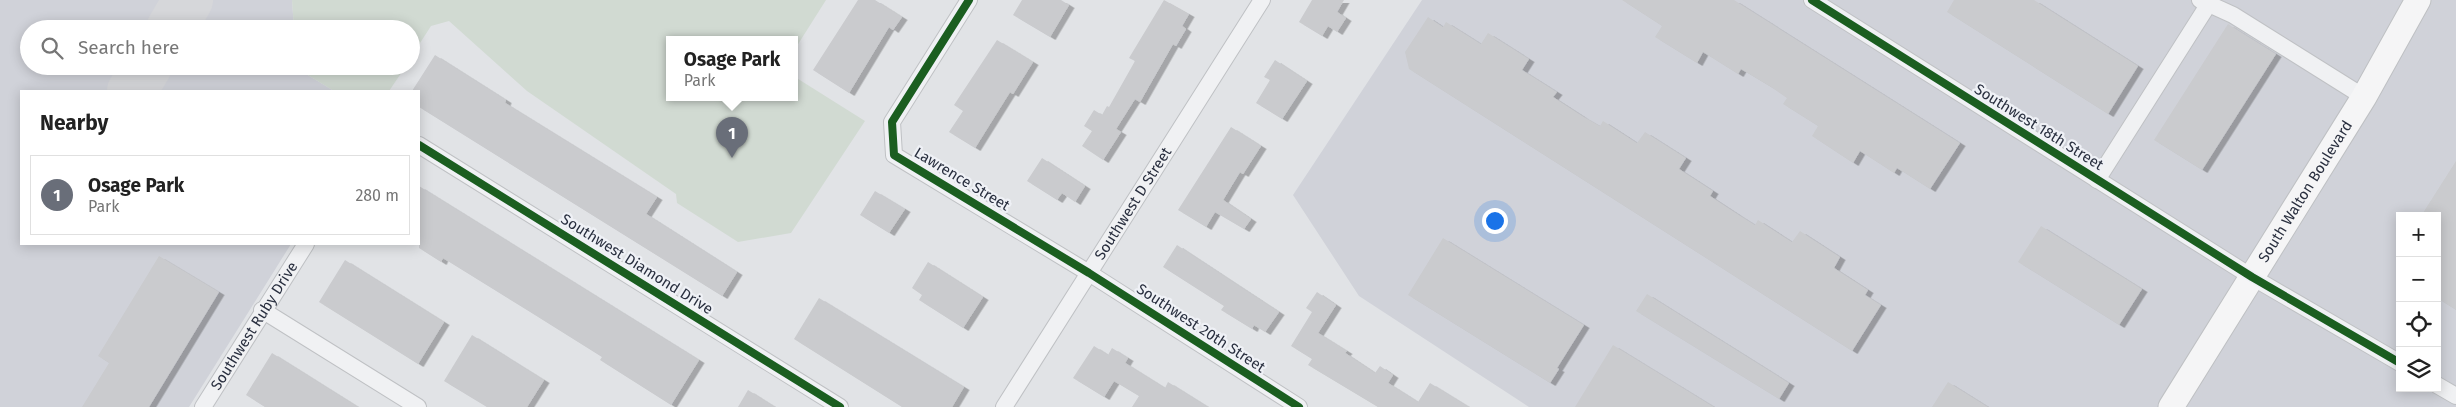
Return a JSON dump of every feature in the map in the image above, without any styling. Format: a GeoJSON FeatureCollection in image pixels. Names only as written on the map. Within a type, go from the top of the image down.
{"type":"FeatureCollection","features":[{"type":"Feature","properties":{"kind":"main road","name":"South Walton Boulevard"},"geometry":{"type":"LineString","coordinates":[[2171,407],[2364,97],[2418,0]]}},
{"type":"Feature","properties":{"kind":"street","name":"Lawrence Street"},"geometry":{"type":"LineString","coordinates":[[969,0],[892,122],[894,155],[1089,273]]}},
{"type":"Feature","properties":{"kind":"street","name":"Southwest D Street"},"geometry":{"type":"LineString","coordinates":[[1004,407],[1262,0]]}},
{"type":"Feature","properties":{"kind":"street","name":"Southwest 18th Street"},"geometry":{"type":"LineString","coordinates":[[1812,0],[2252,277],[2396,361]]}},
{"type":"Feature","properties":{"kind":"street"},"geometry":{"type":"LineString","coordinates":[[2097,180],[2204,2],[2233,15],[2364,97]]}},
{"type":"Feature","properties":{"kind":"street","name":"Southwest Diamond Drive"},"geometry":{"type":"LineString","coordinates":[[420,146],[840,407]]}},
{"type":"Feature","properties":{"kind":"street","name":"Southwest Ruby Drive"},"geometry":{"type":"LineString","coordinates":[[203,407],[262,310],[305,245]]}},
{"type":"Feature","properties":{"kind":"street","name":"Southwest 20th Street"},"geometry":{"type":"LineString","coordinates":[[1089,273],[1299,407]]}},
{"type":"Feature","properties":{"kind":"street"},"geometry":{"type":"LineString","coordinates":[[262,310],[418,407]]}},
{"type":"Feature","properties":{"kind":"street"},"geometry":{"type":"LineString","coordinates":[[2441,387],[2456,396]]}},
{"type":"Feature","properties":{"kind":"shaded area"},"geometry":{"type":"Polygon","coordinates":[[[0,0],[292,0],[293,20],[20,20],[20,75],[308,75],[332,90],[20,90],[20,245],[290,245],[189,407],[0,407],[0,0]]]}},
{"type":"Feature","properties":{"kind":"shaded area"},"geometry":{"type":"Polygon","coordinates":[[[292,0],[826,0],[798,44],[798,36],[666,36],[666,101],[798,101],[798,79],[865,121],[791,233],[738,242],[677,203],[676,194],[527,91],[449,21],[431,26],[420,43],[420,20],[293,20],[292,0]]]}},
{"type":"Feature","properties":{"kind":"shaded area"},"geometry":{"type":"Polygon","coordinates":[[[1422,0],[2456,0],[2456,407],[1529,407],[1359,296],[1293,195],[1422,0]]]}},
{"type":"Feature","properties":{"kind":"shaded area"},"geometry":{"type":"Polygon","coordinates":[[[308,75],[400,75],[390,90],[332,90],[308,75]]]}},
{"type":"Feature","properties":{"kind":"building"},"geometry":{"type":"Polygon","coordinates":[[[858,0],[875,0],[902,17],[893,30],[889,27],[849,93],[813,70],[858,0]]]}},
{"type":"Feature","properties":{"kind":"building"},"geometry":{"type":"Polygon","coordinates":[[[1022,0],[1061,0],[1069,5],[1050,37],[1013,15],[1022,0]]]}},
{"type":"Feature","properties":{"kind":"building"},"geometry":{"type":"Polygon","coordinates":[[[1164,0],[1189,14],[1182,26],[1186,29],[1176,46],[1173,44],[1140,102],[1135,99],[1116,129],[1121,132],[1103,160],[1082,146],[1092,131],[1084,126],[1094,110],[1102,115],[1107,106],[1109,107],[1135,61],[1129,58],[1164,0]]]}},
{"type":"Feature","properties":{"kind":"building"},"geometry":{"type":"Polygon","coordinates":[[[1312,0],[1344,0],[1337,12],[1346,18],[1337,32],[1328,26],[1322,36],[1299,22],[1312,0]]]}},
{"type":"Feature","properties":{"kind":"building"},"geometry":{"type":"Polygon","coordinates":[[[1622,0],[1734,0],[1960,143],[1930,189],[1897,168],[1894,173],[1860,151],[1853,163],[1812,136],[1818,126],[1783,104],[1787,98],[1741,69],[1738,74],[1703,52],[1697,63],[1655,37],[1662,26],[1622,0]]]}},
{"type":"Feature","properties":{"kind":"building"},"geometry":{"type":"Polygon","coordinates":[[[1954,0],[2034,0],[2138,66],[2108,114],[1947,12],[1954,0]]]}},
{"type":"Feature","properties":{"kind":"building"},"geometry":{"type":"Polygon","coordinates":[[[1428,17],[1443,27],[1446,22],[1481,44],[1488,33],[1529,59],[1522,70],[1557,92],[1553,97],[1584,117],[1600,126],[1603,121],[1637,143],[1645,132],[1686,158],[1679,169],[1713,191],[1710,196],[1739,215],[1755,225],[1758,220],[1792,242],[1800,231],[1840,257],[1834,268],[1868,290],[1865,295],[1881,305],[1852,351],[1409,69],[1405,52],[1428,17]]]}},
{"type":"Feature","properties":{"kind":"building"},"geometry":{"type":"Polygon","coordinates":[[[2228,24],[2276,54],[2202,170],[2154,140],[2228,24]]]}},
{"type":"Feature","properties":{"kind":"building"},"geometry":{"type":"Polygon","coordinates":[[[997,40],[1033,62],[1013,94],[1010,92],[975,148],[949,132],[963,111],[954,105],[997,40]]]}},
{"type":"Feature","properties":{"kind":"building"},"geometry":{"type":"Polygon","coordinates":[[[435,55],[506,100],[505,103],[657,197],[646,214],[737,272],[722,296],[420,108],[420,90],[413,90],[435,55]]]}},
{"type":"Feature","properties":{"kind":"building"},"geometry":{"type":"Polygon","coordinates":[[[1275,60],[1307,81],[1282,119],[1256,103],[1270,80],[1264,77],[1275,60]]]}},
{"type":"Feature","properties":{"kind":"building"},"geometry":{"type":"Polygon","coordinates":[[[1231,127],[1261,146],[1243,174],[1240,172],[1223,200],[1251,219],[1244,229],[1215,212],[1206,227],[1178,210],[1231,127]]]}},
{"type":"Feature","properties":{"kind":"building"},"geometry":{"type":"Polygon","coordinates":[[[1042,158],[1085,186],[1075,202],[1062,193],[1057,200],[1027,181],[1042,158]]]}},
{"type":"Feature","properties":{"kind":"building"},"geometry":{"type":"Polygon","coordinates":[[[2456,161],[2456,310],[2441,301],[2441,212],[2424,212],[2456,161]]]}},
{"type":"Feature","properties":{"kind":"building"},"geometry":{"type":"Polygon","coordinates":[[[420,187],[699,360],[671,405],[600,360],[602,357],[527,310],[443,258],[441,262],[419,248],[420,187]]]}},
{"type":"Feature","properties":{"kind":"building"},"geometry":{"type":"Polygon","coordinates":[[[875,191],[905,209],[889,233],[860,215],[875,191]]]}},
{"type":"Feature","properties":{"kind":"building"},"geometry":{"type":"Polygon","coordinates":[[[2041,226],[2142,289],[2119,325],[2018,262],[2041,226]]]}},
{"type":"Feature","properties":{"kind":"building"},"geometry":{"type":"Polygon","coordinates":[[[1443,238],[1584,325],[1557,368],[1559,369],[1550,383],[1408,295],[1443,238]]]}},
{"type":"Feature","properties":{"kind":"building"},"geometry":{"type":"Polygon","coordinates":[[[1177,245],[1279,312],[1265,332],[1254,325],[1252,329],[1221,310],[1224,306],[1163,267],[1177,245]]]}},
{"type":"Feature","properties":{"kind":"building"},"geometry":{"type":"Polygon","coordinates":[[[159,256],[219,292],[149,407],[82,407],[109,363],[98,356],[159,256]]]}},
{"type":"Feature","properties":{"kind":"building"},"geometry":{"type":"Polygon","coordinates":[[[345,260],[444,322],[418,364],[319,302],[345,260]]]}},
{"type":"Feature","properties":{"kind":"building"},"geometry":{"type":"Polygon","coordinates":[[[928,262],[983,297],[963,328],[919,300],[922,295],[912,288],[928,262]]]}},
{"type":"Feature","properties":{"kind":"building"},"geometry":{"type":"Polygon","coordinates":[[[1317,292],[1336,305],[1318,333],[1347,351],[1345,353],[1375,373],[1380,366],[1393,375],[1388,383],[1418,402],[1430,383],[1469,407],[1378,407],[1308,365],[1312,359],[1291,346],[1312,312],[1306,308],[1317,292]]]}},
{"type":"Feature","properties":{"kind":"building"},"geometry":{"type":"Polygon","coordinates":[[[1647,294],[1789,383],[1779,399],[1636,311],[1647,294]]]}},
{"type":"Feature","properties":{"kind":"building"},"geometry":{"type":"Polygon","coordinates":[[[819,298],[964,387],[952,407],[902,407],[794,339],[819,298]]]}},
{"type":"Feature","properties":{"kind":"building"},"geometry":{"type":"Polygon","coordinates":[[[472,335],[544,380],[527,407],[487,407],[444,381],[472,335]]]}},
{"type":"Feature","properties":{"kind":"building"},"geometry":{"type":"Polygon","coordinates":[[[1613,345],[1714,407],[1575,407],[1613,345]]]}},
{"type":"Feature","properties":{"kind":"building"},"geometry":{"type":"Polygon","coordinates":[[[1094,346],[1108,355],[1112,348],[1128,358],[1125,363],[1165,388],[1168,382],[1208,407],[1132,407],[1139,396],[1114,381],[1104,397],[1073,378],[1094,346]]]}},
{"type":"Feature","properties":{"kind":"building"},"geometry":{"type":"Polygon","coordinates":[[[272,353],[358,407],[265,407],[246,395],[272,353]]]}},
{"type":"Feature","properties":{"kind":"building"},"geometry":{"type":"Polygon","coordinates":[[[1948,382],[1988,407],[1932,407],[1948,382]]]}},
{"type":"Feature","properties":{"kind":"building"},"geometry":{"type":"Polygon","coordinates":[[[748,390],[775,407],[738,407],[748,390]]]}},
{"type":"Feature","properties":{"kind":"taxiway"},"geometry":{"type":"LineString","coordinates":[[176,20],[188,0]]}},
{"type":"Feature","properties":{"kind":"taxiway"},"geometry":{"type":"LineString","coordinates":[[133,90],[142,75]]}},
{"type":"Feature","properties":{"kind":"cycle path"},"geometry":{"type":"LineString","coordinates":[[969,0],[892,122],[894,155],[1089,273],[1299,407]]}},
{"type":"Feature","properties":{"kind":"cycle path"},"geometry":{"type":"LineString","coordinates":[[1812,0],[2252,277],[2396,361]]}},
{"type":"Feature","properties":{"kind":"cycle path"},"geometry":{"type":"LineString","coordinates":[[420,146],[840,407]]}},
{"type":"Feature","properties":{"kind":"place","name":"Osage Park"},"geometry":{"type":"Point","coordinates":[732,158]}}]}
